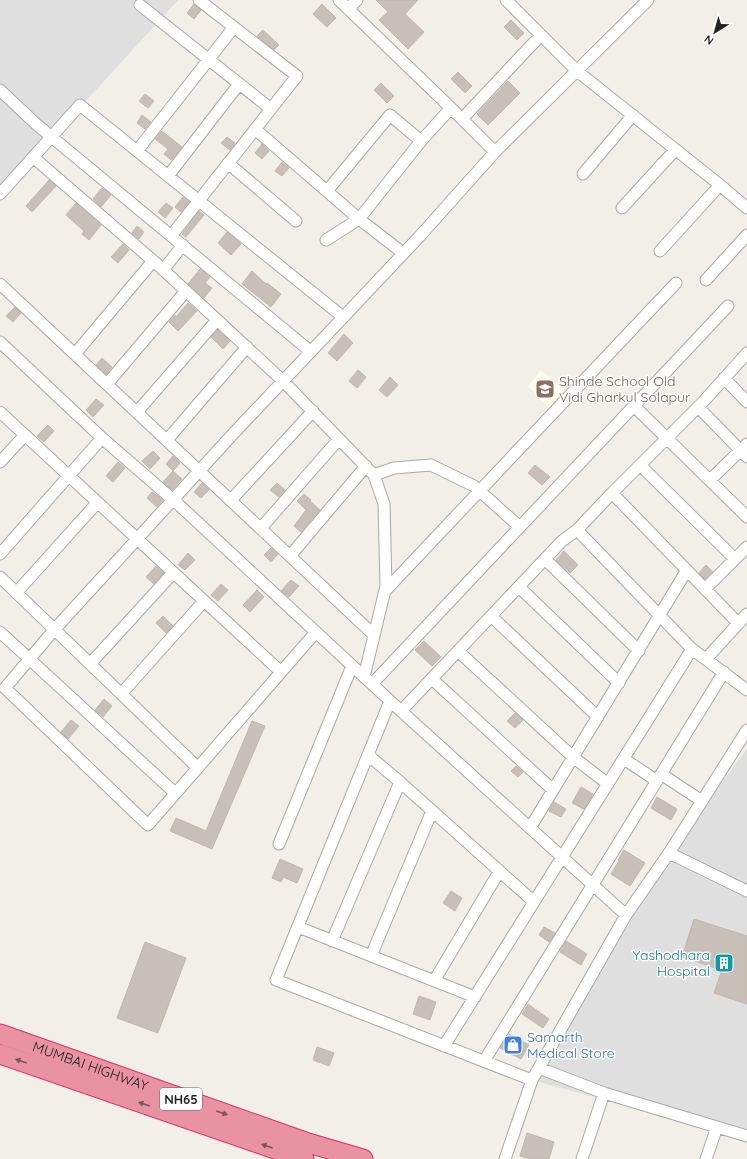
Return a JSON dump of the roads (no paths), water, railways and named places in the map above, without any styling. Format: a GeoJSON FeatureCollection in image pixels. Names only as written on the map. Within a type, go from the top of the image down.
{"type":"FeatureCollection","features":[{"type":"Feature","properties":{"kind":"highway","name":"MUMBAI HIGHWAY"},"geometry":{"type":"LineString","coordinates":[[0,1034],[305,1142],[363,1159]]}},
{"type":"Feature","properties":{"kind":"highway","name":"NH65"},"geometry":{"type":"LineString","coordinates":[[0,1054],[304,1159]]}},
{"type":"Feature","properties":{"kind":"street"},"geometry":{"type":"LineString","coordinates":[[171,236],[297,76],[199,0]]}},
{"type":"Feature","properties":{"kind":"street"},"geometry":{"type":"LineString","coordinates":[[339,0],[495,152]]}},
{"type":"Feature","properties":{"kind":"street"},"geometry":{"type":"LineString","coordinates":[[348,9],[357,0]]}},
{"type":"Feature","properties":{"kind":"street"},"geometry":{"type":"LineString","coordinates":[[506,0],[577,71],[747,208]]}},
{"type":"Feature","properties":{"kind":"street"},"geometry":{"type":"LineString","coordinates":[[316,632],[148,825],[3,691],[54,630],[199,471],[403,253],[495,152],[648,0]]}},
{"type":"Feature","properties":{"kind":"street"},"geometry":{"type":"LineString","coordinates":[[140,5],[271,109]]}},
{"type":"Feature","properties":{"kind":"street"},"geometry":{"type":"LineString","coordinates":[[137,151],[234,27]]}},
{"type":"Feature","properties":{"kind":"street"},"geometry":{"type":"LineString","coordinates":[[462,119],[541,36]]}},
{"type":"Feature","properties":{"kind":"street"},"geometry":{"type":"LineString","coordinates":[[168,176],[239,84]]}},
{"type":"Feature","properties":{"kind":"street"},"geometry":{"type":"LineString","coordinates":[[0,90],[36,124],[310,351]]}},
{"type":"Feature","properties":{"kind":"street"},"geometry":{"type":"LineString","coordinates":[[0,194],[80,105],[343,317]]}},
{"type":"Feature","properties":{"kind":"street"},"geometry":{"type":"LineString","coordinates":[[326,240],[359,218],[421,141],[451,108]]}},
{"type":"Feature","properties":{"kind":"street"},"geometry":{"type":"LineString","coordinates":[[327,191],[390,115],[421,141]]}},
{"type":"Feature","properties":{"kind":"street"},"geometry":{"type":"LineString","coordinates":[[583,174],[633,115]]}},
{"type":"Feature","properties":{"kind":"street"},"geometry":{"type":"LineString","coordinates":[[255,129],[359,218],[403,253]]}},
{"type":"Feature","properties":{"kind":"street"},"geometry":{"type":"LineString","coordinates":[[622,208],[675,150]]}},
{"type":"Feature","properties":{"kind":"street"},"geometry":{"type":"LineString","coordinates":[[33,158],[153,261],[247,347],[283,381],[374,475],[384,504],[386,586],[374,635],[368,680]]}},
{"type":"Feature","properties":{"kind":"street"},"geometry":{"type":"LineString","coordinates":[[228,163],[296,221]]}},
{"type":"Feature","properties":{"kind":"street"},"geometry":{"type":"LineString","coordinates":[[660,251],[720,185]]}},
{"type":"Feature","properties":{"kind":"street"},"geometry":{"type":"LineString","coordinates":[[706,280],[747,235]]}},
{"type":"Feature","properties":{"kind":"street"},"geometry":{"type":"LineString","coordinates":[[163,270],[183,245]]}},
{"type":"Feature","properties":{"kind":"street"},"geometry":{"type":"LineString","coordinates":[[75,354],[153,261]]}},
{"type":"Feature","properties":{"kind":"street"},"geometry":{"type":"LineString","coordinates":[[385,590],[676,283]]}},
{"type":"Feature","properties":{"kind":"street"},"geometry":{"type":"LineString","coordinates":[[0,284],[374,635]]}},
{"type":"Feature","properties":{"kind":"street"},"geometry":{"type":"LineString","coordinates":[[107,384],[186,291]]}},
{"type":"Feature","properties":{"kind":"street"},"geometry":{"type":"LineString","coordinates":[[368,680],[520,527],[728,306]]}},
{"type":"Feature","properties":{"kind":"street"},"geometry":{"type":"LineString","coordinates":[[137,412],[217,320]]}},
{"type":"Feature","properties":{"kind":"street"},"geometry":{"type":"LineString","coordinates":[[0,342],[102,438],[173,500],[390,701],[626,916]]}},
{"type":"Feature","properties":{"kind":"street"},"geometry":{"type":"LineString","coordinates":[[167,440],[247,347]]}},
{"type":"Feature","properties":{"kind":"street"},"geometry":{"type":"LineString","coordinates":[[401,711],[562,541],[577,530],[698,407],[747,352]]}},
{"type":"Feature","properties":{"kind":"street"},"geometry":{"type":"LineString","coordinates":[[724,378],[747,402]]}},
{"type":"Feature","properties":{"kind":"street"},"geometry":{"type":"LineString","coordinates":[[634,406],[747,517]]}},
{"type":"Feature","properties":{"kind":"street"},"geometry":{"type":"LineString","coordinates":[[698,407],[745,450],[710,480]]}},
{"type":"Feature","properties":{"kind":"street"},"geometry":{"type":"LineString","coordinates":[[0,412],[280,672]]}},
{"type":"Feature","properties":{"kind":"street"},"geometry":{"type":"LineString","coordinates":[[231,500],[313,412]]}},
{"type":"Feature","properties":{"kind":"street"},"geometry":{"type":"LineString","coordinates":[[0,462],[25,435]]}},
{"type":"Feature","properties":{"kind":"street"},"geometry":{"type":"LineString","coordinates":[[0,554],[102,438]]}},
{"type":"Feature","properties":{"kind":"street"},"geometry":{"type":"LineString","coordinates":[[261,528],[339,439]]}},
{"type":"Feature","properties":{"kind":"street"},"geometry":{"type":"LineString","coordinates":[[374,475],[394,468],[431,465],[474,486],[520,527]]}},
{"type":"Feature","properties":{"kind":"street"},"geometry":{"type":"LineString","coordinates":[[640,465],[735,559]]}},
{"type":"Feature","properties":{"kind":"street"},"geometry":{"type":"LineString","coordinates":[[290,556],[366,466]]}},
{"type":"Feature","properties":{"kind":"street"},"geometry":{"type":"LineString","coordinates":[[612,493],[738,623]]}},
{"type":"Feature","properties":{"kind":"street"},"geometry":{"type":"LineString","coordinates":[[16,593],[97,503]]}},
{"type":"Feature","properties":{"kind":"street"},"geometry":{"type":"LineString","coordinates":[[577,530],[692,649],[747,690]]}},
{"type":"Feature","properties":{"kind":"street"},"geometry":{"type":"LineString","coordinates":[[705,589],[747,547]]}},
{"type":"Feature","properties":{"kind":"street"},"geometry":{"type":"LineString","coordinates":[[545,560],[638,651]]}},
{"type":"Feature","properties":{"kind":"street"},"geometry":{"type":"LineString","coordinates":[[530,828],[687,570]]}},
{"type":"Feature","properties":{"kind":"street"},"geometry":{"type":"LineString","coordinates":[[90,664],[173,573]]}},
{"type":"Feature","properties":{"kind":"street"},"geometry":{"type":"LineString","coordinates":[[0,577],[197,768]]}},
{"type":"Feature","properties":{"kind":"street"},"geometry":{"type":"LineString","coordinates":[[518,587],[619,683]]}},
{"type":"Feature","properties":{"kind":"street"},"geometry":{"type":"LineString","coordinates":[[121,694],[204,601]]}},
{"type":"Feature","properties":{"kind":"street"},"geometry":{"type":"LineString","coordinates":[[706,659],[747,614]]}},
{"type":"Feature","properties":{"kind":"street"},"geometry":{"type":"LineString","coordinates":[[491,616],[598,717]]}},
{"type":"Feature","properties":{"kind":"street"},"geometry":{"type":"LineString","coordinates":[[0,632],[175,793]]}},
{"type":"Feature","properties":{"kind":"street"},"geometry":{"type":"LineString","coordinates":[[444,1046],[692,649]]}},
{"type":"Feature","properties":{"kind":"street"},"geometry":{"type":"LineString","coordinates":[[458,651],[573,757],[608,784]]}},
{"type":"Feature","properties":{"kind":"street"},"geometry":{"type":"LineString","coordinates":[[279,844],[352,666]]}},
{"type":"Feature","properties":{"kind":"street"},"geometry":{"type":"LineString","coordinates":[[484,1061],[724,672]]}},
{"type":"Feature","properties":{"kind":"street"},"geometry":{"type":"LineString","coordinates":[[432,679],[553,790]]}},
{"type":"Feature","properties":{"kind":"street"},"geometry":{"type":"LineString","coordinates":[[390,701],[276,980],[532,1080]]}},
{"type":"Feature","properties":{"kind":"street"},"geometry":{"type":"LineString","coordinates":[[505,1159],[532,1080],[626,916],[669,853],[747,730]]}},
{"type":"Feature","properties":{"kind":"street"},"geometry":{"type":"LineString","coordinates":[[368,755],[534,902]]}},
{"type":"Feature","properties":{"kind":"street"},"geometry":{"type":"LineString","coordinates":[[624,759],[702,801]]}},
{"type":"Feature","properties":{"kind":"street"},"geometry":{"type":"LineString","coordinates":[[332,941],[400,782]]}},
{"type":"Feature","properties":{"kind":"street"},"geometry":{"type":"LineString","coordinates":[[371,956],[432,811]]}},
{"type":"Feature","properties":{"kind":"street"},"geometry":{"type":"LineString","coordinates":[[669,853],[746,892],[747,891]]}},
{"type":"Feature","properties":{"kind":"street"},"geometry":{"type":"LineString","coordinates":[[434,981],[499,872]]}},
{"type":"Feature","properties":{"kind":"street"},"geometry":{"type":"LineString","coordinates":[[298,928],[474,997]]}},
{"type":"Feature","properties":{"kind":"street"},"geometry":{"type":"LineString","coordinates":[[539,1068],[604,1093],[747,1136]]}},
{"type":"Feature","properties":{"kind":"street"},"geometry":{"type":"LineString","coordinates":[[582,1159],[604,1093]]}},
{"type":"Feature","properties":{"kind":"street"},"geometry":{"type":"LineString","coordinates":[[706,1159],[716,1127]]}},
{"type":"Feature","properties":{"kind":"place","name":"Shinde School Old Vidi Gharkul Solapur"},"geometry":{"type":"Point","coordinates":[545,389]}},
{"type":"Feature","properties":{"kind":"place","name":"Yashodhara Hospital"},"geometry":{"type":"Point","coordinates":[724,963]}},
{"type":"Feature","properties":{"kind":"place","name":"Samarth Medical Store"},"geometry":{"type":"Point","coordinates":[513,1045]}}]}
